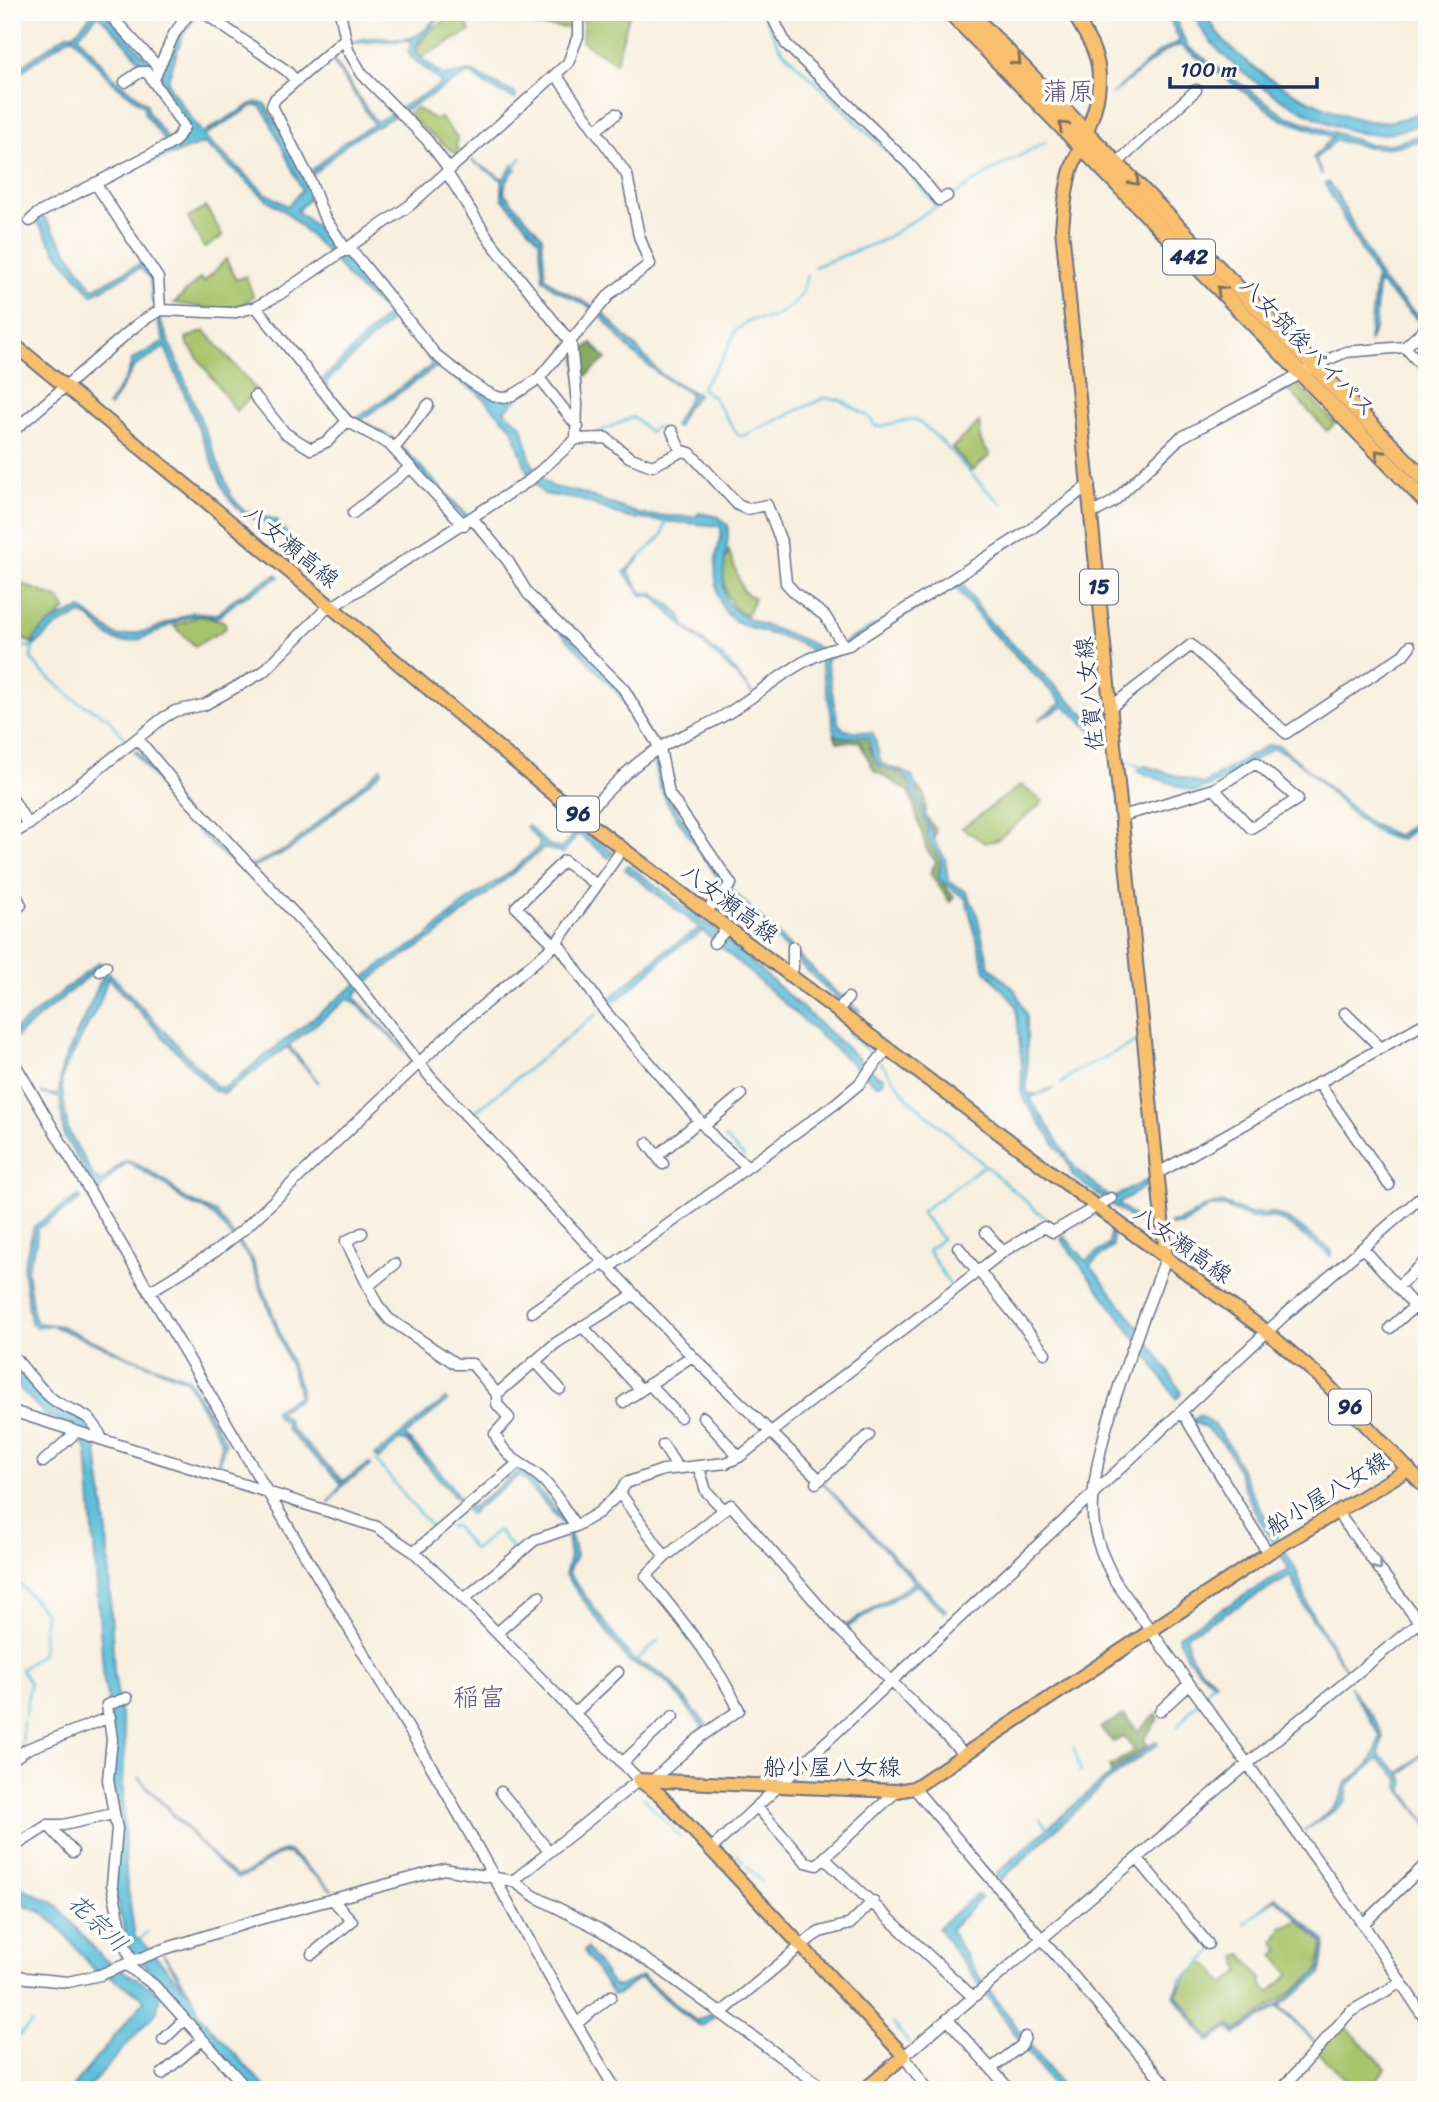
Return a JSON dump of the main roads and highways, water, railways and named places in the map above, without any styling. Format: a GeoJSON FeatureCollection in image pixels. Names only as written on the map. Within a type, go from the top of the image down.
{"type":"FeatureCollection","features":[{"type":"Feature","properties":{"kind":"highway","name":"八女筑後バイパス"},"geometry":{"type":"LineString","coordinates":[[950,12],[1085,139],[1117,163],[1427,482]]}},
{"type":"Feature","properties":{"kind":"highway","name":"八女筑後バイパス"},"geometry":{"type":"LineString","coordinates":[[969,12],[1300,372],[1427,503]]}},
{"type":"Feature","properties":{"kind":"main road","name":"佐賀八女線"},"geometry":{"type":"LineString","coordinates":[[1073,12],[1091,45],[1098,66],[1099,93],[1068,182],[1062,229],[1093,513],[1166,1258]]}},
{"type":"Feature","properties":{"kind":"main road","name":"八女瀬高線"},"geometry":{"type":"LineString","coordinates":[[12,343],[331,606],[582,818],[885,1052],[1105,1202],[1166,1258],[1268,1332],[1321,1378],[1427,1489]]}},
{"type":"Feature","properties":{"kind":"main road","name":"船小屋八女線"},"geometry":{"type":"LineString","coordinates":[[864,2090],[904,2056],[660,1795],[639,1780],[775,1788],[897,1791],[914,1788],[1268,1553],[1409,1468]]}},
{"type":"Feature","properties":{"kind":"water"},"geometry":{"type":"Polygon","coordinates":[[[94,12],[104,12],[153,66],[194,12],[199,12],[182,36],[168,80],[170,88],[202,133],[255,102],[265,104],[291,148],[312,195],[297,211],[354,258],[440,361],[491,396],[520,396],[504,411],[522,426],[531,462],[541,478],[553,487],[579,492],[642,515],[695,517],[699,513],[719,517],[728,526],[724,578],[725,596],[730,606],[753,621],[800,638],[825,653],[959,578],[984,616],[1108,738],[1108,746],[1065,706],[1038,720],[1062,702],[987,627],[954,585],[851,649],[826,659],[838,723],[844,730],[873,733],[881,763],[912,776],[936,844],[945,858],[948,881],[966,892],[976,911],[989,966],[1015,990],[1027,1016],[1027,1093],[1037,1095],[1030,1098],[1075,1168],[1111,1199],[1147,1180],[1149,1184],[1118,1204],[1139,1220],[1137,1223],[1073,1176],[1068,1163],[1024,1100],[1021,1090],[1022,1066],[1016,1005],[985,970],[966,899],[939,879],[941,861],[928,839],[927,825],[908,780],[879,765],[868,737],[836,737],[821,663],[815,653],[805,646],[737,622],[724,609],[720,602],[716,576],[720,526],[629,518],[581,500],[544,494],[529,477],[512,428],[478,393],[436,367],[361,420],[394,439],[391,442],[355,423],[320,382],[388,314],[353,283],[329,254],[287,213],[266,199],[204,143],[149,163],[147,159],[188,128],[135,54],[98,15],[78,36],[114,78],[147,104],[148,112],[168,139],[165,141],[144,113],[144,106],[111,81],[73,37],[12,78],[12,73],[67,34],[74,34],[94,12]],[[253,106],[204,136],[264,192],[288,206],[302,190],[268,117],[260,106],[253,106]],[[395,317],[326,382],[329,391],[356,419],[432,365],[419,344],[395,317]]]}},
{"type":"Feature","properties":{"kind":"water"},"geometry":{"type":"Polygon","coordinates":[[[439,12],[444,12],[418,42],[414,52],[444,76],[470,71],[516,94],[515,99],[485,85],[470,73],[349,142],[312,175],[310,172],[344,142],[374,124],[330,57],[340,48],[332,58],[376,122],[441,82],[410,56],[408,52],[412,40],[351,43],[363,39],[397,39],[418,35],[439,12]]]}},
{"type":"Feature","properties":{"kind":"water"},"geometry":{"type":"Polygon","coordinates":[[[1166,12],[1173,13],[1187,46],[1286,116],[1368,144],[1391,144],[1427,133],[1427,138],[1382,148],[1336,140],[1315,159],[1322,175],[1313,158],[1333,137],[1281,119],[1180,45],[1165,51],[1111,95],[1159,52],[1180,41],[1166,12]]]}},
{"type":"Feature","properties":{"kind":"water"},"geometry":{"type":"Polygon","coordinates":[[[1193,12],[1207,12],[1216,31],[1233,50],[1254,68],[1307,99],[1358,119],[1379,122],[1427,111],[1427,123],[1391,133],[1369,134],[1322,120],[1295,107],[1242,72],[1203,32],[1193,12]]]}},
{"type":"Feature","properties":{"kind":"water"},"geometry":{"type":"Polygon","coordinates":[[[471,160],[503,179],[513,165],[516,168],[506,182],[504,193],[542,236],[545,277],[558,288],[594,307],[593,309],[554,289],[543,279],[539,240],[502,198],[502,180],[471,160]]]}},
{"type":"Feature","properties":{"kind":"water"},"geometry":{"type":"Polygon","coordinates":[[[1328,182],[1336,192],[1382,281],[1423,321],[1421,323],[1378,282],[1375,329],[1369,342],[1376,277],[1325,184],[1328,182]]]}},
{"type":"Feature","properties":{"kind":"water"},"geometry":{"type":"Polygon","coordinates":[[[42,214],[93,289],[143,262],[153,275],[156,303],[152,302],[150,278],[140,268],[92,295],[55,250],[35,218],[42,214]]]}},
{"type":"Feature","properties":{"kind":"water"},"geometry":{"type":"Polygon","coordinates":[[[602,312],[661,374],[698,395],[686,408],[677,427],[674,426],[691,394],[661,376],[631,351],[600,315],[602,312]]]}},
{"type":"Feature","properties":{"kind":"water"},"geometry":{"type":"Polygon","coordinates":[[[160,319],[232,497],[244,511],[276,520],[297,547],[299,562],[275,527],[243,514],[226,495],[165,347],[134,367],[110,407],[108,405],[127,376],[132,360],[164,341],[157,320],[160,319]]]}},
{"type":"Feature","properties":{"kind":"water"},"geometry":{"type":"Polygon","coordinates":[[[403,448],[475,524],[525,592],[610,676],[656,745],[667,796],[730,888],[835,991],[860,1011],[855,1012],[829,992],[726,890],[668,805],[659,785],[651,745],[615,690],[552,623],[528,604],[463,516],[400,452],[403,448]]]}},
{"type":"Feature","properties":{"kind":"water"},"geometry":{"type":"Polygon","coordinates":[[[642,555],[628,571],[642,593],[652,593],[673,607],[686,627],[725,659],[752,693],[653,596],[643,596],[624,572],[642,555]]]}},
{"type":"Feature","properties":{"kind":"water"},"geometry":{"type":"Polygon","coordinates":[[[277,574],[279,577],[236,602],[218,617],[191,616],[144,638],[124,642],[110,638],[91,619],[81,614],[56,626],[32,648],[34,640],[44,628],[59,618],[82,609],[118,637],[151,630],[193,612],[218,614],[234,599],[277,574]]]}},
{"type":"Feature","properties":{"kind":"water"},"geometry":{"type":"Polygon","coordinates":[[[1268,745],[1278,745],[1305,767],[1273,748],[1216,784],[1195,792],[1137,771],[1145,766],[1203,784],[1268,745]]]}},
{"type":"Feature","properties":{"kind":"water"},"geometry":{"type":"Polygon","coordinates":[[[136,750],[204,834],[220,850],[248,867],[287,849],[381,768],[382,771],[290,850],[249,869],[235,866],[199,833],[134,752],[136,750]]]}},
{"type":"Feature","properties":{"kind":"water"},"geometry":{"type":"Polygon","coordinates":[[[1307,769],[1367,821],[1397,836],[1427,814],[1427,818],[1400,840],[1381,834],[1349,811],[1307,769]]]}},
{"type":"Feature","properties":{"kind":"water"},"geometry":{"type":"Polygon","coordinates":[[[528,825],[539,837],[557,848],[562,848],[578,827],[613,853],[609,858],[578,834],[563,853],[544,848],[433,938],[385,968],[356,993],[356,999],[416,1062],[355,1002],[348,999],[289,1045],[319,1083],[287,1047],[225,1093],[214,1091],[108,978],[99,1004],[64,1071],[61,1082],[68,1130],[95,1179],[102,1181],[123,1162],[132,1161],[167,1182],[182,1197],[216,1213],[252,1258],[301,1389],[299,1399],[278,1411],[288,1420],[290,1428],[343,1481],[369,1463],[371,1465],[343,1485],[328,1504],[342,1484],[286,1429],[286,1423],[277,1417],[274,1410],[298,1396],[298,1388],[250,1259],[217,1219],[202,1208],[185,1202],[167,1186],[128,1162],[114,1172],[98,1193],[64,1136],[60,1098],[41,1093],[56,1095],[59,1091],[62,1066],[104,974],[97,969],[12,1040],[12,1032],[99,962],[216,1086],[224,1088],[382,964],[425,938],[464,903],[512,871],[539,847],[539,841],[526,827],[528,825]]]}},
{"type":"Feature","properties":{"kind":"water"},"geometry":{"type":"Polygon","coordinates":[[[628,865],[718,932],[878,1076],[884,1077],[883,1082],[876,1085],[703,931],[670,953],[626,993],[608,1005],[606,1002],[666,950],[700,928],[625,869],[628,865]]]}},
{"type":"Feature","properties":{"kind":"water"},"geometry":{"type":"Polygon","coordinates":[[[79,1196],[81,1199],[37,1229],[36,1244],[27,1269],[34,1319],[38,1323],[61,1326],[126,1356],[50,1325],[36,1327],[31,1323],[23,1269],[34,1226],[79,1196]]]}},
{"type":"Feature","properties":{"kind":"water"},"geometry":{"type":"Polygon","coordinates":[[[1223,1203],[1247,1213],[1272,1213],[1290,1220],[1332,1251],[1331,1256],[1285,1222],[1272,1217],[1251,1218],[1225,1207],[1209,1207],[1184,1224],[1171,1226],[1170,1223],[1209,1205],[1223,1203]]]}},
{"type":"Feature","properties":{"kind":"water"},"geometry":{"type":"Polygon","coordinates":[[[1110,1231],[1113,1233],[1113,1246],[1090,1265],[1143,1333],[1182,1393],[1176,1399],[1141,1346],[1061,1239],[1064,1236],[1086,1261],[1109,1244],[1110,1231]]]}},
{"type":"Feature","properties":{"kind":"water"},"geometry":{"type":"Polygon","coordinates":[[[12,1359],[45,1396],[81,1420],[96,1442],[107,1534],[114,1673],[125,1739],[123,1785],[126,1876],[135,1938],[141,1940],[188,1993],[163,1954],[190,1992],[200,2016],[268,2090],[253,2090],[138,1968],[158,1982],[176,2001],[176,1997],[130,1950],[116,1898],[108,1700],[104,1682],[87,1451],[74,1425],[46,1416],[12,1380],[12,1359]]]}},
{"type":"Feature","properties":{"kind":"water"},"geometry":{"type":"Polygon","coordinates":[[[136,1360],[188,1378],[226,1442],[217,1468],[222,1442],[186,1380],[136,1360]]]}},
{"type":"Feature","properties":{"kind":"water"},"geometry":{"type":"Polygon","coordinates":[[[445,1399],[447,1401],[405,1436],[442,1474],[465,1505],[473,1507],[519,1471],[526,1474],[568,1524],[576,1556],[569,1570],[570,1575],[633,1660],[658,1671],[671,1682],[706,1724],[708,1728],[665,1766],[663,1764],[700,1731],[702,1726],[670,1685],[652,1672],[629,1662],[565,1575],[570,1557],[566,1528],[522,1477],[517,1477],[470,1514],[406,1441],[400,1440],[379,1459],[375,1455],[445,1399]]]}},
{"type":"Feature","properties":{"kind":"water"},"geometry":{"type":"Polygon","coordinates":[[[1199,1415],[1214,1425],[1231,1448],[1254,1497],[1296,1570],[1309,1608],[1347,1671],[1305,1608],[1291,1576],[1187,1635],[1191,1655],[1199,1667],[1216,1681],[1214,1684],[1187,1658],[1178,1636],[1289,1569],[1255,1511],[1231,1455],[1217,1437],[1193,1421],[1199,1415]]]}},
{"type":"Feature","properties":{"kind":"water"},"geometry":{"type":"Polygon","coordinates":[[[822,1482],[946,1610],[944,1612],[917,1585],[844,1629],[843,1627],[915,1582],[822,1482]]]}},
{"type":"Feature","properties":{"kind":"water"},"geometry":{"type":"Polygon","coordinates":[[[1349,1686],[1377,1723],[1383,1737],[1379,1755],[1400,1773],[1427,1749],[1401,1775],[1405,1782],[1403,1790],[1427,1824],[1399,1788],[1400,1779],[1378,1759],[1349,1784],[1346,1800],[1337,1809],[1304,1831],[1336,1805],[1346,1782],[1369,1764],[1378,1745],[1380,1736],[1349,1686]]]}},
{"type":"Feature","properties":{"kind":"water"},"geometry":{"type":"Polygon","coordinates":[[[1156,1741],[1158,1744],[1104,1784],[1001,1880],[996,1874],[1091,1790],[1156,1741]]]}},
{"type":"Feature","properties":{"kind":"water"},"geometry":{"type":"Polygon","coordinates":[[[138,1777],[220,1863],[236,1875],[243,1875],[275,1855],[289,1851],[333,1891],[288,1853],[274,1857],[250,1873],[237,1878],[221,1866],[138,1777]]]}},
{"type":"Feature","properties":{"kind":"water"},"geometry":{"type":"Polygon","coordinates":[[[12,1883],[54,1903],[103,1958],[156,1991],[160,1997],[157,2011],[86,2090],[70,2090],[144,2001],[141,1996],[110,1977],[96,1972],[58,1926],[41,1912],[12,1901],[12,1883]]]}},
{"type":"Feature","properties":{"kind":"water"},"geometry":{"type":"Polygon","coordinates":[[[977,1894],[981,1898],[950,1930],[978,1975],[1065,2090],[1057,2090],[1045,2075],[938,1928],[977,1894]]]}},
{"type":"Feature","properties":{"kind":"water"},"geometry":{"type":"Polygon","coordinates":[[[1276,1897],[1326,1942],[1321,1974],[1280,2006],[1315,2042],[1278,2007],[1235,2035],[1229,2028],[1209,2042],[1174,1996],[1181,1978],[1176,1995],[1209,2040],[1229,2025],[1236,2032],[1278,2005],[1321,1969],[1324,1943],[1276,1899],[1264,1906],[1276,1897]]]}},
{"type":"Feature","properties":{"kind":"water"},"geometry":{"type":"Polygon","coordinates":[[[587,1948],[613,1985],[619,1987],[642,1976],[696,2021],[712,2013],[715,2016],[703,2026],[698,2024],[641,1978],[621,1993],[613,1995],[584,1951],[587,1948]]]}},
{"type":"Feature","properties":{"kind":"waterway"},"geometry":{"type":"LineString","coordinates":[[762,12],[780,48],[903,167],[937,206]]}},
{"type":"Feature","properties":{"kind":"waterway"},"geometry":{"type":"LineString","coordinates":[[814,267],[881,241],[995,169],[1046,142]]}},
{"type":"Feature","properties":{"kind":"waterway"},"geometry":{"type":"LineString","coordinates":[[513,169],[521,158]]}},
{"type":"Feature","properties":{"kind":"waterway"},"geometry":{"type":"LineString","coordinates":[[807,276],[801,294],[792,306],[771,318],[750,320],[736,330],[724,356],[701,388],[712,396],[738,435],[743,436],[824,398],[841,400],[869,417],[876,427],[914,419],[938,438],[980,484],[1004,505]]}},
{"type":"Feature","properties":{"kind":"waterway"},"geometry":{"type":"LineString","coordinates":[[594,434],[633,417],[650,432],[655,427],[668,432]]}},
{"type":"Feature","properties":{"kind":"waterway"},"geometry":{"type":"LineString","coordinates":[[641,556],[662,536],[666,520]]}},
{"type":"Feature","properties":{"kind":"waterway"},"geometry":{"type":"LineString","coordinates":[[12,640],[25,647],[33,647]]}},
{"type":"Feature","properties":{"kind":"waterway"},"geometry":{"type":"LineString","coordinates":[[33,647],[31,658],[40,670],[77,701],[108,718],[127,741]]}},
{"type":"Feature","properties":{"kind":"waterway"},"geometry":{"type":"LineString","coordinates":[[1125,760],[1145,769]]}},
{"type":"Feature","properties":{"kind":"waterway"},"geometry":{"type":"LineString","coordinates":[[12,808],[20,821],[12,828]]}},
{"type":"Feature","properties":{"kind":"waterway"},"geometry":{"type":"LineString","coordinates":[[471,1115],[599,1012]]}},
{"type":"Feature","properties":{"kind":"waterway"},"geometry":{"type":"LineString","coordinates":[[847,1032],[875,1057]]}},
{"type":"Feature","properties":{"kind":"waterway"},"geometry":{"type":"LineString","coordinates":[[1060,1084],[1074,1073],[1137,1041]]}},
{"type":"Feature","properties":{"kind":"waterway"},"geometry":{"type":"LineString","coordinates":[[880,1062],[909,1099],[1044,1217]]}},
{"type":"Feature","properties":{"kind":"waterway"},"geometry":{"type":"LineString","coordinates":[[725,1138],[744,1157]]}},
{"type":"Feature","properties":{"kind":"waterway"},"geometry":{"type":"LineString","coordinates":[[952,1288],[928,1250],[942,1239],[921,1212],[985,1165]]}},
{"type":"Feature","properties":{"kind":"waterway"},"geometry":{"type":"LineString","coordinates":[[376,1461],[431,1527]]}},
{"type":"Feature","properties":{"kind":"waterway"},"geometry":{"type":"LineString","coordinates":[[450,1527],[455,1526],[474,1550],[498,1530],[515,1552]]}},
{"type":"Feature","properties":{"kind":"waterway"},"geometry":{"type":"LineString","coordinates":[[12,1575],[45,1613],[42,1654],[21,1669],[30,1684],[25,1715]]}},
{"type":"Feature","properties":{"kind":"waterway"},"geometry":{"type":"LineString","coordinates":[[637,1660],[658,1641]]}},
{"type":"Feature","properties":{"kind":"waterway"},"geometry":{"type":"LineString","coordinates":[[1203,1696],[1213,1682]]}},
{"type":"Feature","properties":{"kind":"waterway"},"geometry":{"type":"LineString","coordinates":[[1178,1726],[1198,1701]]}},
{"type":"Feature","properties":{"kind":"waterway"},"geometry":{"type":"LineString","coordinates":[[22,1748],[23,1721]]}},
{"type":"Feature","properties":{"kind":"waterway"},"geometry":{"type":"LineString","coordinates":[[1074,1748],[1081,1773]]}},
{"type":"Feature","properties":{"kind":"waterway"},"geometry":{"type":"LineString","coordinates":[[644,1798],[680,1837]]}},
{"type":"Feature","properties":{"kind":"waterway"},"geometry":{"type":"LineString","coordinates":[[1040,1819],[1049,1830]]}},
{"type":"Feature","properties":{"kind":"waterway"},"geometry":{"type":"LineString","coordinates":[[736,1854],[743,1862]]}},
{"type":"Feature","properties":{"kind":"waterway"},"geometry":{"type":"LineString","coordinates":[[747,1866],[762,1882]]}},
{"type":"Feature","properties":{"kind":"waterway"},"geometry":{"type":"LineString","coordinates":[[1245,1923],[1267,1905]]}},
{"type":"Feature","properties":{"kind":"waterway","name":"花宗川"},"geometry":{"type":"LineString","coordinates":[[138,1942],[147,1932]]}},
{"type":"Feature","properties":{"kind":"waterway"},"geometry":{"type":"LineString","coordinates":[[1180,1982],[1219,1946]]}},
{"type":"Feature","properties":{"kind":"waterway"},"geometry":{"type":"LineString","coordinates":[[12,2042],[32,2023]]}},
{"type":"Feature","properties":{"kind":"waterway"},"geometry":{"type":"LineString","coordinates":[[893,2023],[909,2043]]}},
{"type":"Feature","properties":{"kind":"district","name":"蒲原"},"geometry":{"type":"Point","coordinates":[1068,91]}},
{"type":"Feature","properties":{"kind":"district","name":"稲富"},"geometry":{"type":"Point","coordinates":[479,1697]}}]}
